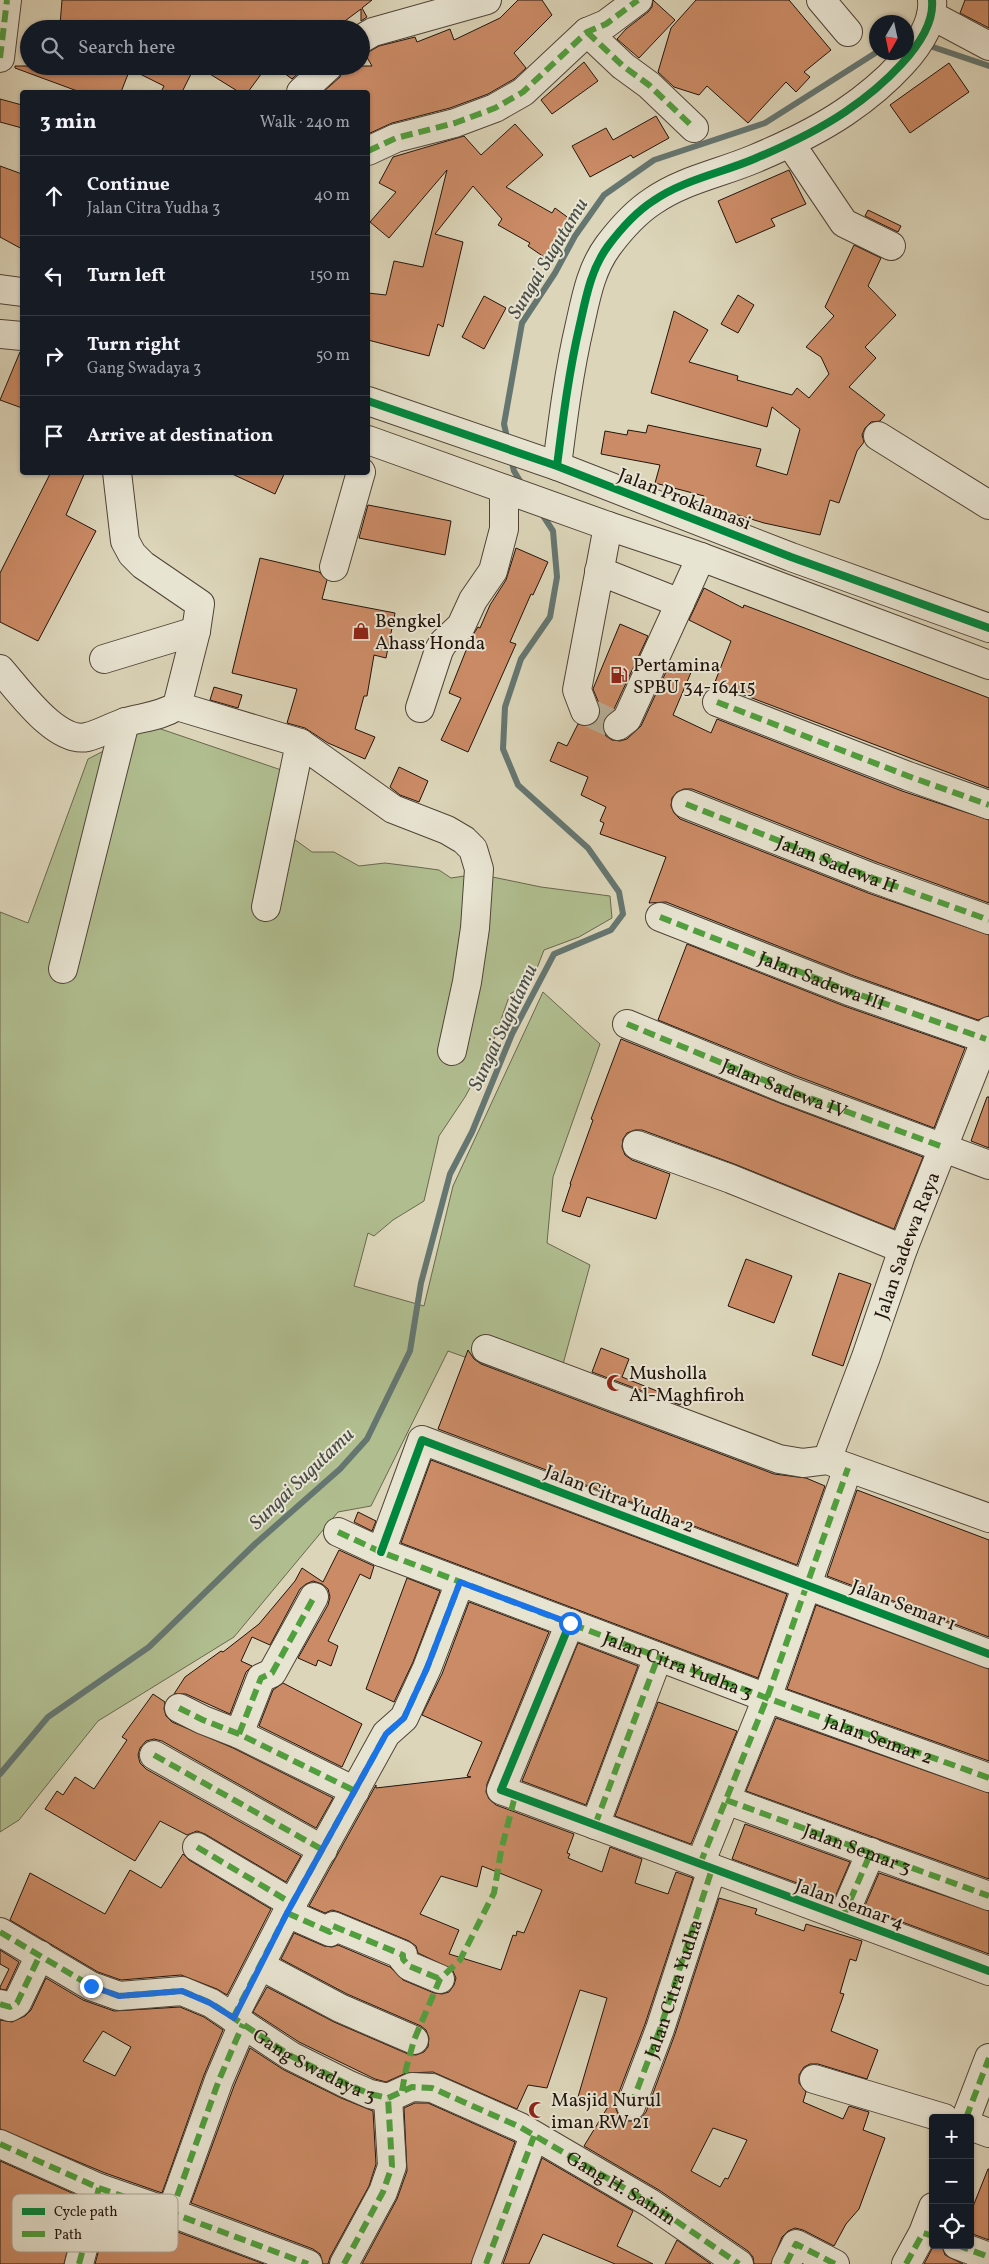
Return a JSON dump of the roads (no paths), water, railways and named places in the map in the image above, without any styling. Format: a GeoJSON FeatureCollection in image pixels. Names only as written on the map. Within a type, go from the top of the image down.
{"type":"FeatureCollection","features":[{"type":"Feature","properties":{"kind":"street"},"geometry":{"type":"LineString","coordinates":[[0,58],[7,0]]}},
{"type":"Feature","properties":{"kind":"street"},"geometry":{"type":"LineString","coordinates":[[370,34],[487,0]]}},
{"type":"Feature","properties":{"kind":"street"},"geometry":{"type":"LineString","coordinates":[[370,150],[396,138],[455,123],[495,108],[523,92],[588,32],[606,24],[638,0]]}},
{"type":"Feature","properties":{"kind":"street"},"geometry":{"type":"LineString","coordinates":[[821,0],[848,32]]}},
{"type":"Feature","properties":{"kind":"street"},"geometry":{"type":"LineString","coordinates":[[549,463],[568,375],[594,272],[607,247],[630,220],[653,201],[678,188],[753,160],[790,143],[844,112],[886,78],[907,58],[932,11],[989,46]]}},
{"type":"Feature","properties":{"kind":"street"},"geometry":{"type":"LineString","coordinates":[[588,32],[623,66],[649,85],[694,128]]}},
{"type":"Feature","properties":{"kind":"street"},"geometry":{"type":"LineString","coordinates":[[303,90],[319,75]]}},
{"type":"Feature","properties":{"kind":"street"},"geometry":{"type":"LineString","coordinates":[[790,143],[844,223],[890,246]]}},
{"type":"Feature","properties":{"kind":"street"},"geometry":{"type":"LineString","coordinates":[[0,289],[20,292]]}},
{"type":"Feature","properties":{"kind":"street"},"geometry":{"type":"LineString","coordinates":[[0,334],[20,336]]}},
{"type":"Feature","properties":{"kind":"street","name":"Jalan Proklamasi"},"geometry":{"type":"LineString","coordinates":[[370,402],[549,463],[791,557],[989,628]]}},
{"type":"Feature","properties":{"kind":"street"},"geometry":{"type":"LineString","coordinates":[[878,436],[989,505]]}},
{"type":"Feature","properties":{"kind":"street"},"geometry":{"type":"LineString","coordinates":[[370,444],[701,557],[989,664]]}},
{"type":"Feature","properties":{"kind":"street"},"geometry":{"type":"LineString","coordinates":[[0,669],[53,727],[68,736],[85,738],[125,722],[166,713],[177,706],[196,631],[200,604],[142,565],[132,554],[125,541],[117,475]]}},
{"type":"Feature","properties":{"kind":"street"},"geometry":{"type":"LineString","coordinates":[[334,567],[359,475]]}},
{"type":"Feature","properties":{"kind":"street"},"geometry":{"type":"LineString","coordinates":[[420,708],[439,650],[443,643],[462,626],[473,600],[493,571],[504,529],[508,491]]}},
{"type":"Feature","properties":{"kind":"street"},"geometry":{"type":"LineString","coordinates":[[585,711],[577,690],[608,526]]}},
{"type":"Feature","properties":{"kind":"street"},"geometry":{"type":"LineString","coordinates":[[618,726],[627,719],[701,557]]}},
{"type":"Feature","properties":{"kind":"street"},"geometry":{"type":"LineString","coordinates":[[599,571],[680,603]]}},
{"type":"Feature","properties":{"kind":"street"},"geometry":{"type":"LineString","coordinates":[[104,659],[196,631]]}},
{"type":"Feature","properties":{"kind":"street"},"geometry":{"type":"LineString","coordinates":[[718,702],[989,806]]}},
{"type":"Feature","properties":{"kind":"street"},"geometry":{"type":"LineString","coordinates":[[177,706],[300,743],[393,809],[447,830],[464,840],[473,849],[479,870],[476,928],[467,982],[452,1051]]}},
{"type":"Feature","properties":{"kind":"street"},"geometry":{"type":"LineString","coordinates":[[63,969],[125,722]]}},
{"type":"Feature","properties":{"kind":"street"},"geometry":{"type":"LineString","coordinates":[[266,907],[300,743]]}},
{"type":"Feature","properties":{"kind":"street","name":"Jalan Sadewa II"},"geometry":{"type":"LineString","coordinates":[[686,804],[873,878],[989,920]]}},
{"type":"Feature","properties":{"kind":"street","name":"Jalan Sadewa III"},"geometry":{"type":"LineString","coordinates":[[660,917],[849,991],[988,1035]]}},
{"type":"Feature","properties":{"kind":"street","name":"Jalan Sadewa IV"},"geometry":{"type":"LineString","coordinates":[[627,1024],[788,1090],[989,1165]]}},
{"type":"Feature","properties":{"kind":"street","name":"Jalan Sadewa Raya"},"geometry":{"type":"LineString","coordinates":[[807,1585],[866,1356],[903,1249],[988,1035]]}},
{"type":"Feature","properties":{"kind":"street"},"geometry":{"type":"LineString","coordinates":[[637,1145],[731,1179],[903,1249]]}},
{"type":"Feature","properties":{"kind":"street"},"geometry":{"type":"LineString","coordinates":[[486,1350],[778,1459],[803,1463],[838,1464],[989,1518]]}},
{"type":"Feature","properties":{"kind":"street","name":"Jalan Citra Yudha 2"},"geometry":{"type":"LineString","coordinates":[[381,1552],[422,1440],[615,1515],[807,1585]]}},
{"type":"Feature","properties":{"kind":"street","name":"Jalan Citra Yudha 3"},"geometry":{"type":"LineString","coordinates":[[338,1532],[381,1552],[767,1698]]}},
{"type":"Feature","properties":{"kind":"street"},"geometry":{"type":"LineString","coordinates":[[178,2194],[238,2021],[261,1966],[290,1908],[386,1734],[404,1718],[427,1668],[460,1582]]}},
{"type":"Feature","properties":{"kind":"street","name":"Jalan Semar 1"},"geometry":{"type":"LineString","coordinates":[[807,1585],[989,1654]]}},
{"type":"Feature","properties":{"kind":"street","name":"Jalan Citra Yudha"},"geometry":{"type":"LineString","coordinates":[[631,2106],[660,2029],[726,1800],[767,1698],[807,1585]]}},
{"type":"Feature","properties":{"kind":"street"},"geometry":{"type":"LineString","coordinates":[[239,1734],[261,1678],[272,1673],[314,1596]]}},
{"type":"Feature","properties":{"kind":"street","name":"Jalan Semar 4"},"geometry":{"type":"LineString","coordinates":[[570,1623],[501,1790],[989,1971]]}},
{"type":"Feature","properties":{"kind":"street"},"geometry":{"type":"LineString","coordinates":[[595,1825],[658,1657]]}},
{"type":"Feature","properties":{"kind":"street","name":"Jalan Semar 2"},"geometry":{"type":"LineString","coordinates":[[767,1698],[989,1778]]}},
{"type":"Feature","properties":{"kind":"street"},"geometry":{"type":"LineString","coordinates":[[179,1708],[239,1734],[355,1792]]}},
{"type":"Feature","properties":{"kind":"street"},"geometry":{"type":"LineString","coordinates":[[154,1755],[323,1850]]}},
{"type":"Feature","properties":{"kind":"street","name":"Jalan Semar 3"},"geometry":{"type":"LineString","coordinates":[[726,1800],[989,1896]]}},
{"type":"Feature","properties":{"kind":"street"},"geometry":{"type":"LineString","coordinates":[[197,1847],[330,1932],[332,1926],[403,1955],[403,1959],[409,1966],[440,1979]]}},
{"type":"Feature","properties":{"kind":"street"},"geometry":{"type":"LineString","coordinates":[[843,1917],[871,1852]]}},
{"type":"Feature","properties":{"kind":"street","name":"Gang Swadaya 3"},"geometry":{"type":"LineString","coordinates":[[0,1932],[91,1986],[119,1996],[182,1991],[210,2003],[299,2060],[370,2094],[388,2098]]}},
{"type":"Feature","properties":{"kind":"street"},"geometry":{"type":"LineString","coordinates":[[0,2004],[10,2006],[17,2003],[40,1955]]}},
{"type":"Feature","properties":{"kind":"street"},"geometry":{"type":"LineString","coordinates":[[261,1966],[340,2008],[414,2040]]}},
{"type":"Feature","properties":{"kind":"street"},"geometry":{"type":"LineString","coordinates":[[968,2114],[989,2058]]}},
{"type":"Feature","properties":{"kind":"street"},"geometry":{"type":"LineString","coordinates":[[814,2080],[930,2114]]}},
{"type":"Feature","properties":{"kind":"street","name":"Gang H. Sainin"},"geometry":{"type":"LineString","coordinates":[[388,2098],[412,2087],[432,2088],[520,2127],[650,2202],[729,2261]]}},
{"type":"Feature","properties":{"kind":"street"},"geometry":{"type":"LineString","coordinates":[[344,2264],[383,2192],[392,2166],[388,2098]]}},
{"type":"Feature","properties":{"kind":"street"},"geometry":{"type":"LineString","coordinates":[[974,2127],[989,2133]]}},
{"type":"Feature","properties":{"kind":"street"},"geometry":{"type":"LineString","coordinates":[[486,2264],[534,2136]]}},
{"type":"Feature","properties":{"kind":"street"},"geometry":{"type":"LineString","coordinates":[[0,2144],[116,2194]]}},
{"type":"Feature","properties":{"kind":"street"},"geometry":{"type":"LineString","coordinates":[[97,2194],[99,2188]]}},
{"type":"Feature","properties":{"kind":"street"},"geometry":{"type":"LineString","coordinates":[[178,2216],[308,2264]]}},
{"type":"Feature","properties":{"kind":"street"},"geometry":{"type":"LineString","coordinates":[[906,2264],[928,2235]]}},
{"type":"Feature","properties":{"kind":"street"},"geometry":{"type":"LineString","coordinates":[[786,2264],[796,2244],[835,2264]]}},
{"type":"Feature","properties":{"kind":"street"},"geometry":{"type":"LineString","coordinates":[[968,2249],[989,2257]]}},
{"type":"Feature","properties":{"kind":"waterway","name":"Sungai Sugutamu"},"geometry":{"type":"LineString","coordinates":[[924,44],[989,66]]}},
{"type":"Feature","properties":{"kind":"waterway","name":"Sungai Sugutamu"},"geometry":{"type":"LineString","coordinates":[[508,442],[504,424],[522,323],[555,273],[575,236],[604,195],[654,160],[765,123],[869,57]]}},
{"type":"Feature","properties":{"kind":"waterway","name":"Sungai Sugutamu"},"geometry":{"type":"LineString","coordinates":[[511,459],[514,471],[523,486]]}},
{"type":"Feature","properties":{"kind":"waterway","name":"Sungai Sugutamu"},"geometry":{"type":"LineString","coordinates":[[0,1774],[48,1717],[149,1647],[255,1544],[340,1469],[367,1439],[410,1351],[421,1283],[450,1174],[472,1132],[512,1034],[554,954],[611,930],[623,914],[619,892],[588,848],[518,785],[503,749],[505,707],[521,659],[550,617],[557,577],[553,531],[540,511]]}},
{"type":"Feature","properties":{"kind":"tunnel"},"geometry":{"type":"LineString","coordinates":[[585,711],[618,726]]}},
{"type":"Feature","properties":{"kind":"place","name":"Bengkel Ahass Honda"},"geometry":{"type":"Point","coordinates":[361,631]}},
{"type":"Feature","properties":{"kind":"place","name":"Pertamina SPBU 34-16415"},"geometry":{"type":"Point","coordinates":[619,675]}},
{"type":"Feature","properties":{"kind":"place","name":"Musholla Al-Maghfiroh"},"geometry":{"type":"Point","coordinates":[615,1383]}},
{"type":"Feature","properties":{"kind":"place","name":"Masjid Nurul iman RW 21"},"geometry":{"type":"Point","coordinates":[537,2110]}}]}
